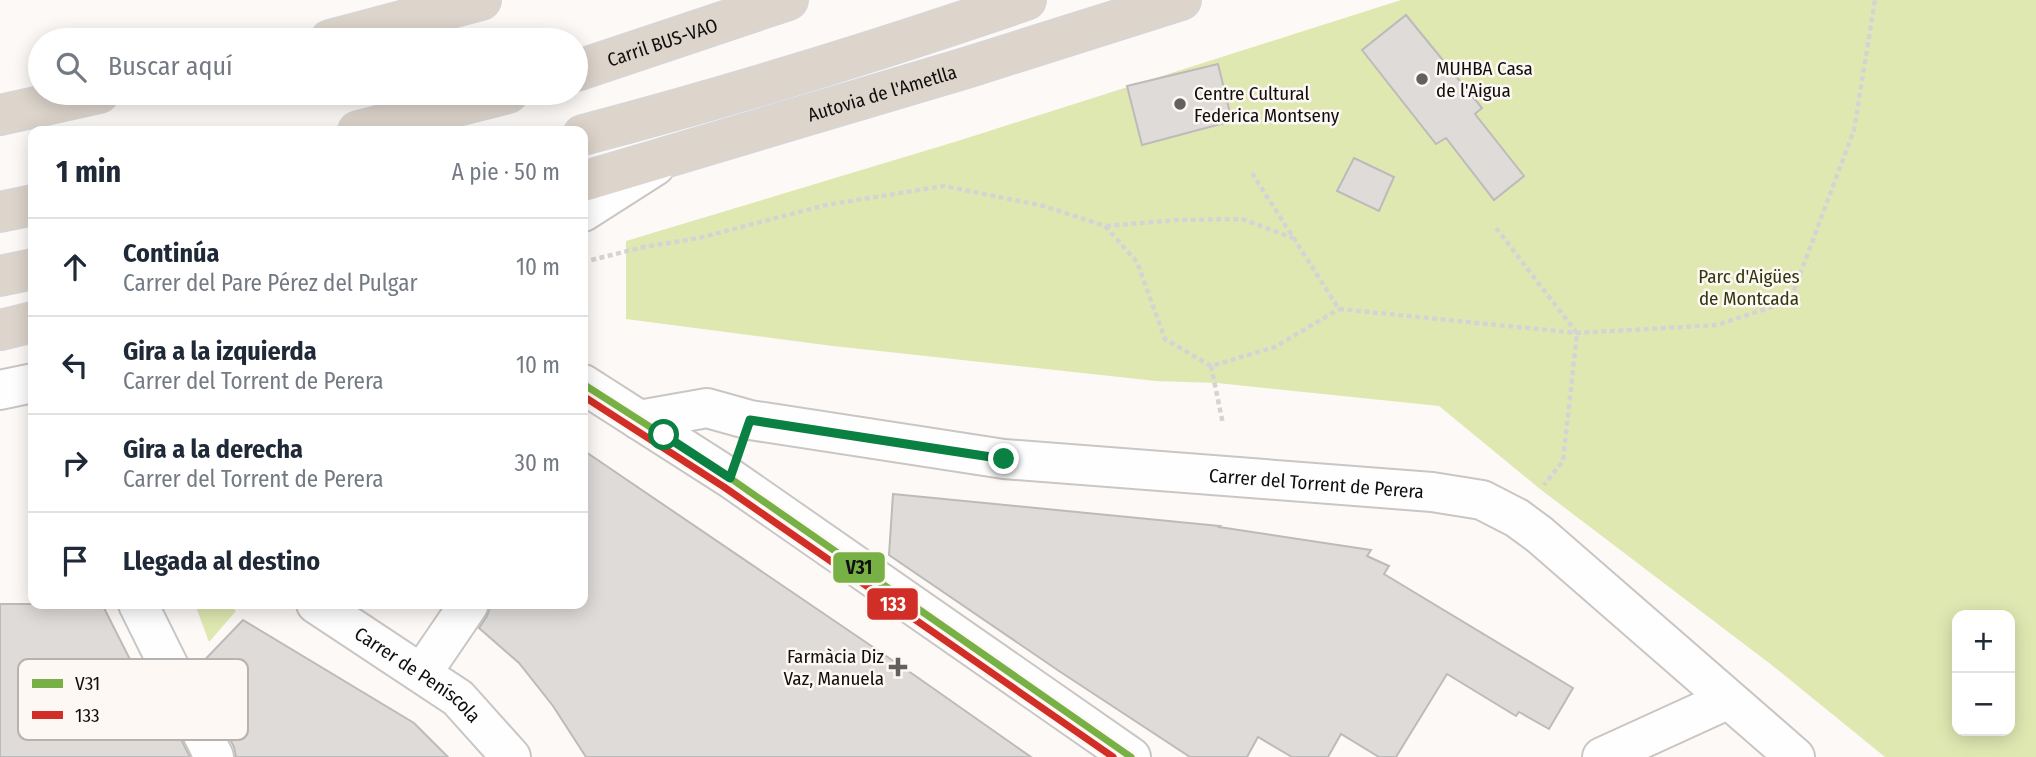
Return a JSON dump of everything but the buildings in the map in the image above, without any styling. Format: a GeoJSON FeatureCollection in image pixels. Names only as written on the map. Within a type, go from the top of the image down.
{"type":"FeatureCollection","features":[{"type":"Feature","properties":{"kind":"highway"},"geometry":{"type":"LineString","coordinates":[[375,28],[481,0]]}},
{"type":"Feature","properties":{"kind":"highway","name":"Carril BUS-VAO"},"geometry":{"type":"LineString","coordinates":[[588,67],[788,0]]}},
{"type":"Feature","properties":{"kind":"highway"},"geometry":{"type":"LineString","coordinates":[[588,134],[684,108],[951,26],[1026,0]]}},
{"type":"Feature","properties":{"kind":"highway","name":"Autovia de l'Ametlla"},"geometry":{"type":"LineString","coordinates":[[588,181],[1181,0]]}},
{"type":"Feature","properties":{"kind":"highway"},"geometry":{"type":"LineString","coordinates":[[0,115],[45,105]]}},
{"type":"Feature","properties":{"kind":"highway"},"geometry":{"type":"LineString","coordinates":[[378,126],[461,105]]}},
{"type":"Feature","properties":{"kind":"highway"},"geometry":{"type":"LineString","coordinates":[[0,212],[28,206]]}},
{"type":"Feature","properties":{"kind":"highway"},"geometry":{"type":"LineString","coordinates":[[0,276],[28,270]]}},
{"type":"Feature","properties":{"kind":"highway"},"geometry":{"type":"LineString","coordinates":[[0,330],[28,323]]}},
{"type":"Feature","properties":{"kind":"street"},"geometry":{"type":"LineString","coordinates":[[588,209],[669,158]]}},
{"type":"Feature","properties":{"kind":"street"},"geometry":{"type":"LineString","coordinates":[[588,387],[730,478],[1131,757]]}},
{"type":"Feature","properties":{"kind":"street","name":"Carrer del Torrent de Perera"},"geometry":{"type":"LineString","coordinates":[[639,420],[706,408],[750,420],[1004,459],[1432,492],[1482,500],[1517,518],[1540,534],[1795,757]]}},
{"type":"Feature","properties":{"kind":"street"},"geometry":{"type":"LineString","coordinates":[[730,478],[750,420]]}},
{"type":"Feature","properties":{"kind":"street"},"geometry":{"type":"LineString","coordinates":[[140,609],[165,659]]}},
{"type":"Feature","properties":{"kind":"street","name":"Carrer de Peníscola"},"geometry":{"type":"LineString","coordinates":[[324,609],[458,698],[512,757]]}},
{"type":"Feature","properties":{"kind":"street"},"geometry":{"type":"LineString","coordinates":[[422,673],[466,609]]}},
{"type":"Feature","properties":{"kind":"street"},"geometry":{"type":"LineString","coordinates":[[1602,757],[1727,700]]}},
{"type":"Feature","properties":{"kind":"street"},"geometry":{"type":"LineString","coordinates":[[206,740],[214,757]]}},
{"type":"Feature","properties":{"kind":"path"},"geometry":{"type":"LineString","coordinates":[[1105,226],[1137,262],[1165,339],[1212,366],[1275,347],[1339,309],[1577,333],[1717,325],[1790,301],[1854,130],[1875,0]]}},
{"type":"Feature","properties":{"kind":"path"},"geometry":{"type":"LineString","coordinates":[[1252,173],[1339,309]]}},
{"type":"Feature","properties":{"kind":"path"},"geometry":{"type":"LineString","coordinates":[[588,261],[644,247],[699,238],[826,205],[944,186],[1044,206],[1105,226],[1177,220],[1241,219],[1294,238]]}},
{"type":"Feature","properties":{"kind":"path"},"geometry":{"type":"LineString","coordinates":[[1496,228],[1577,333],[1563,461],[1517,518]]}},
{"type":"Feature","properties":{"kind":"path"},"geometry":{"type":"LineString","coordinates":[[1212,366],[1223,424]]}},
{"type":"Feature","properties":{"kind":"green space","name":"Parc d'Aigües de Montcada"},"geometry":{"type":"Polygon","coordinates":[[[1401,0],[2036,0],[2036,757],[1885,757],[1773,666],[1540,489],[1439,406],[1217,383],[1156,381],[833,346],[626,319],[626,241],[961,140],[1401,0]]]}},
{"type":"Feature","properties":{"kind":"green space"},"geometry":{"type":"Polygon","coordinates":[[[197,609],[236,611],[209,642],[197,609]]]}},
{"type":"Feature","properties":{"kind":"transit line","name":"V31"},"geometry":{"type":"LineString","coordinates":[[588,387],[730,478],[1131,757]]}},
{"type":"Feature","properties":{"kind":"transit line","name":"133"},"geometry":{"type":"LineString","coordinates":[[588,399],[724,487],[1113,757]]}},
{"type":"Feature","properties":{"kind":"place","name":"MUHBA Casa de l'Aigua"},"geometry":{"type":"Point","coordinates":[1422,79]}},
{"type":"Feature","properties":{"kind":"place","name":"Centre Cultural Federica Montseny"},"geometry":{"type":"Point","coordinates":[1180,104]}},
{"type":"Feature","properties":{"kind":"place","name":"Farmàcia Diz Vaz, Manuela"},"geometry":{"type":"Point","coordinates":[898,667]}},
{"type":"Feature","properties":{"kind":"route"},"geometry":{"type":"LineString","coordinates":[[664,435],[730,478],[750,420],[1004,459]]}}]}
